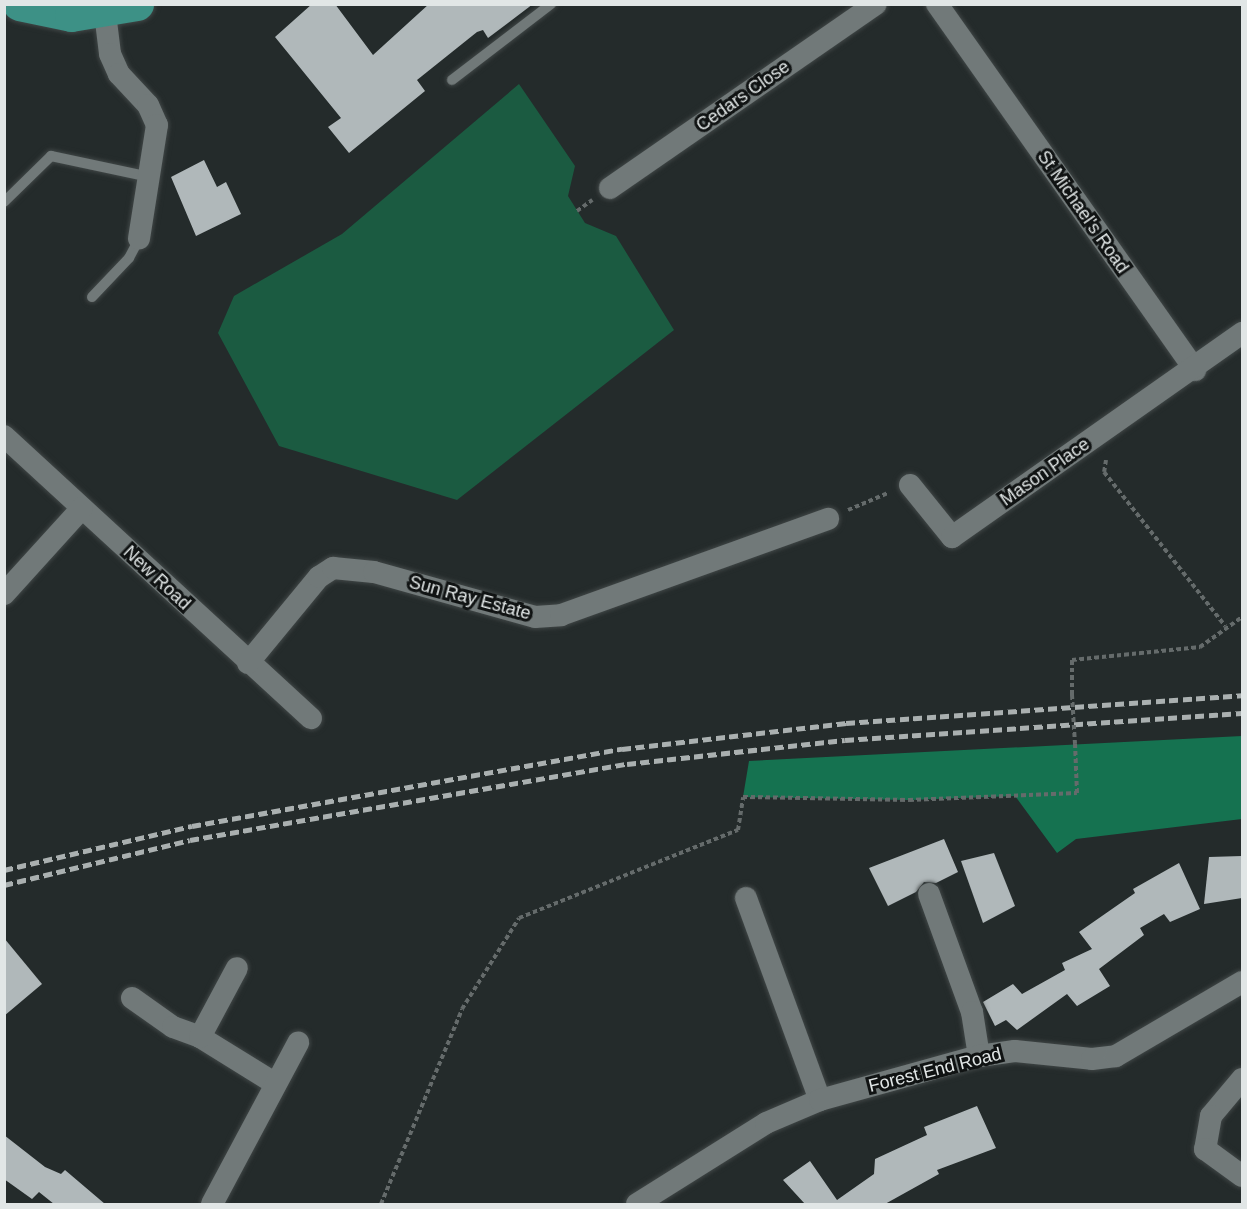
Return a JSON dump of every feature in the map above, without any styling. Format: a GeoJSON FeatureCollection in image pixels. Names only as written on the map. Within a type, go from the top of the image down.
{"type":"FeatureCollection","features":[{"type":"Feature","properties":{"kind":"main road"},"geometry":{"type":"LineString","coordinates":[[19,4],[71,15],[105,13],[137,4]]}},
{"type":"Feature","properties":{"kind":"street","name":"Cedars Close"},"geometry":{"type":"LineString","coordinates":[[610,188],[876,4]]}},
{"type":"Feature","properties":{"kind":"street","name":"St Michael's Road"},"geometry":{"type":"LineString","coordinates":[[937,4],[1195,370]]}},
{"type":"Feature","properties":{"kind":"street"},"geometry":{"type":"LineString","coordinates":[[105,13],[110,54],[119,74],[148,105],[157,125],[140,239]]}},
{"type":"Feature","properties":{"kind":"street"},"geometry":{"type":"LineString","coordinates":[[1195,370],[1242,333]]}},
{"type":"Feature","properties":{"kind":"street","name":"Mason Place"},"geometry":{"type":"LineString","coordinates":[[910,484],[952,537],[1110,426],[1195,370]]}},
{"type":"Feature","properties":{"kind":"street","name":"New Road"},"geometry":{"type":"LineString","coordinates":[[4,436],[248,663],[311,718]]}},
{"type":"Feature","properties":{"kind":"street"},"geometry":{"type":"LineString","coordinates":[[4,594],[82,508]]}},
{"type":"Feature","properties":{"kind":"street","name":"Sun Ray Estate"},"geometry":{"type":"LineString","coordinates":[[248,663],[319,577],[333,568],[374,572],[535,617],[561,615],[828,519]]}},
{"type":"Feature","properties":{"kind":"street"},"geometry":{"type":"LineString","coordinates":[[929,894],[972,1012],[979,1056]]}},
{"type":"Feature","properties":{"kind":"street"},"geometry":{"type":"LineString","coordinates":[[746,898],[820,1100]]}},
{"type":"Feature","properties":{"kind":"street"},"geometry":{"type":"LineString","coordinates":[[200,1037],[237,968]]}},
{"type":"Feature","properties":{"kind":"street","name":"Forest End Road"},"geometry":{"type":"LineString","coordinates":[[637,1204],[766,1123],[820,1100],[979,1056],[1015,1051],[1092,1059],[1116,1056],[1242,982]]}},
{"type":"Feature","properties":{"kind":"street"},"geometry":{"type":"LineString","coordinates":[[132,998],[173,1027],[200,1037],[276,1084]]}},
{"type":"Feature","properties":{"kind":"street"},"geometry":{"type":"LineString","coordinates":[[212,1204],[298,1043]]}},
{"type":"Feature","properties":{"kind":"street"},"geometry":{"type":"LineString","coordinates":[[1242,1079],[1211,1116],[1205,1149],[1242,1176]]}},
{"type":"Feature","properties":{"kind":"lane"},"geometry":{"type":"LineString","coordinates":[[452,80],[551,4]]}},
{"type":"Feature","properties":{"kind":"lane"},"geometry":{"type":"LineString","coordinates":[[4,202],[51,156],[150,177]]}},
{"type":"Feature","properties":{"kind":"lane"},"geometry":{"type":"LineString","coordinates":[[92,297],[129,258],[140,239]]}},
{"type":"Feature","properties":{"kind":"path"},"geometry":{"type":"LineString","coordinates":[[1110,426],[1104,472],[1225,626]]}},
{"type":"Feature","properties":{"kind":"path"},"geometry":{"type":"LineString","coordinates":[[828,519],[910,484]]}},
{"type":"Feature","properties":{"kind":"path"},"geometry":{"type":"LineString","coordinates":[[381,1204],[462,1009],[519,918],[738,830],[743,798],[909,800],[1077,794],[1072,660],[1200,647],[1225,626],[1242,616]]}},
{"type":"Feature","properties":{"kind":"green space"},"geometry":{"type":"Polygon","coordinates":[[[519,84],[575,166],[568,196],[585,223],[616,236],[674,330],[457,500],[279,446],[218,333],[234,296],[342,234],[519,84]]]}},
{"type":"Feature","properties":{"kind":"green space"},"geometry":{"type":"Polygon","coordinates":[[[1242,736],[1242,819],[1076,839],[1057,853],[1015,796],[909,800],[743,797],[749,761],[1242,736]]]}},
{"type":"Feature","properties":{"kind":"building"},"geometry":{"type":"Polygon","coordinates":[[[312,4],[335,4],[373,55],[429,4],[533,4],[488,38],[483,30],[477,32],[417,80],[425,91],[349,153],[328,127],[341,118],[275,37],[312,4]]]}},
{"type":"Feature","properties":{"kind":"building"},"geometry":{"type":"Polygon","coordinates":[[[204,160],[217,187],[226,182],[241,214],[196,236],[171,177],[204,160]]]}},
{"type":"Feature","properties":{"kind":"building"},"geometry":{"type":"Polygon","coordinates":[[[944,839],[958,872],[936,883],[924,882],[916,892],[888,906],[869,868],[944,839]]]}},
{"type":"Feature","properties":{"kind":"building"},"geometry":{"type":"Polygon","coordinates":[[[994,853],[1015,906],[983,923],[961,861],[994,853]]]}},
{"type":"Feature","properties":{"kind":"building"},"geometry":{"type":"Polygon","coordinates":[[[1242,856],[1242,898],[1204,904],[1209,857],[1242,856]]]}},
{"type":"Feature","properties":{"kind":"building"},"geometry":{"type":"Polygon","coordinates":[[[1179,863],[1200,909],[1170,922],[1164,914],[1140,928],[1144,935],[1099,969],[1110,986],[1077,1006],[1067,994],[1017,1030],[1006,1020],[995,1026],[983,1002],[1013,984],[1022,994],[1065,970],[1062,963],[1092,949],[1079,932],[1135,893],[1133,889],[1179,863]]]}},
{"type":"Feature","properties":{"kind":"building"},"geometry":{"type":"Polygon","coordinates":[[[4,938],[42,984],[4,1016],[4,938]]]}},
{"type":"Feature","properties":{"kind":"building"},"geometry":{"type":"Polygon","coordinates":[[[977,1106],[996,1148],[937,1170],[939,1174],[885,1204],[805,1204],[783,1180],[810,1161],[837,1200],[874,1174],[875,1159],[927,1135],[924,1127],[977,1106]]]}},
{"type":"Feature","properties":{"kind":"building"},"geometry":{"type":"Polygon","coordinates":[[[4,1135],[45,1167],[61,1174],[65,1170],[105,1204],[54,1204],[39,1192],[32,1199],[4,1179],[4,1135]]]}},
{"type":"Feature","properties":{"kind":"railway"},"geometry":{"type":"LineString","coordinates":[[4,870],[192,826],[622,749],[846,723],[1242,695]]}},
{"type":"Feature","properties":{"kind":"railway"},"geometry":{"type":"LineString","coordinates":[[4,885],[190,840],[627,764],[845,740],[1242,713]]}}]}
